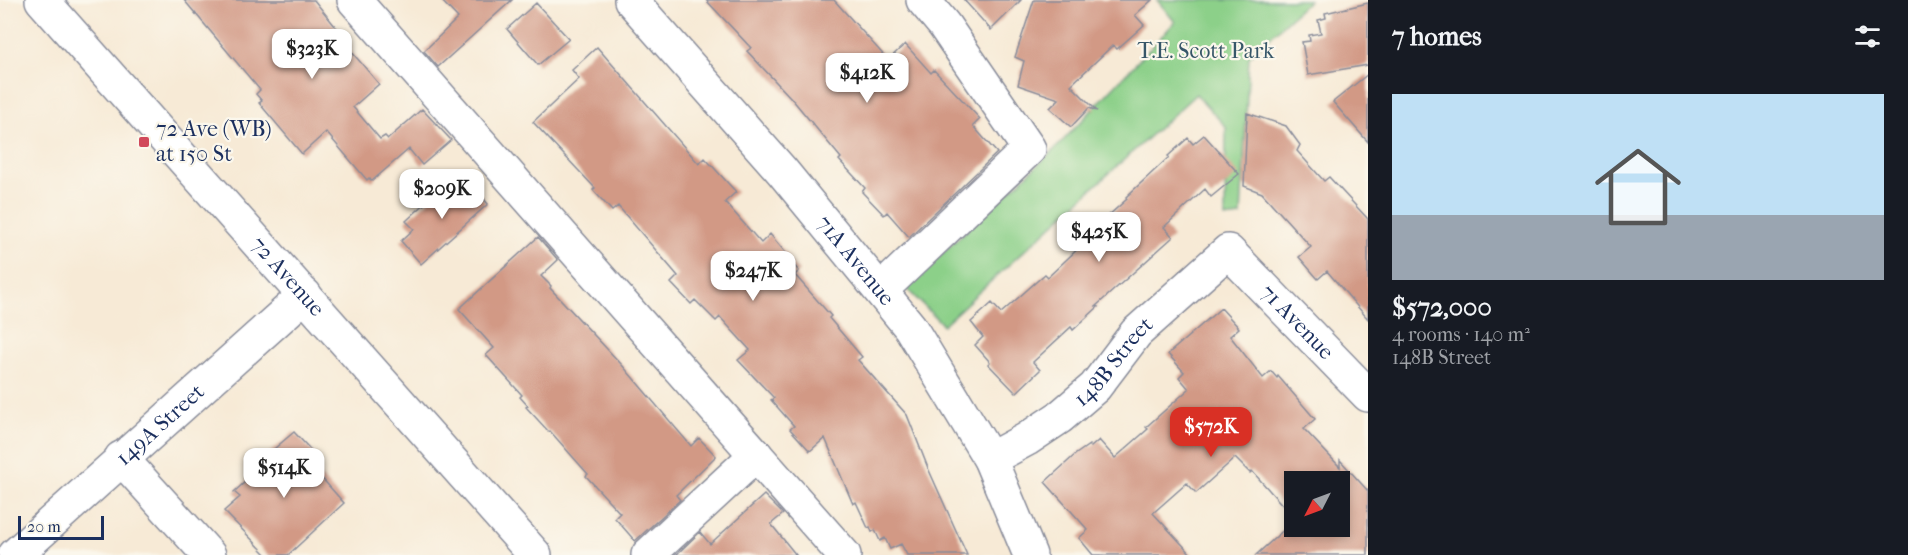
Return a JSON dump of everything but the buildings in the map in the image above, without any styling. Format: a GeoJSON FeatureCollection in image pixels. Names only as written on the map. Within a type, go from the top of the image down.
{"type":"FeatureCollection","features":[{"type":"Feature","properties":{"kind":"street","name":"72 Avenue"},"geometry":{"type":"LineString","coordinates":[[42,0],[535,555]]}},
{"type":"Feature","properties":{"kind":"street"},"geometry":{"type":"LineString","coordinates":[[354,0],[844,555]]}},
{"type":"Feature","properties":{"kind":"street","name":"71A Avenue"},"geometry":{"type":"LineString","coordinates":[[631,0],[782,171],[910,327],[990,459],[1030,555]]}},
{"type":"Feature","properties":{"kind":"street"},"geometry":{"type":"LineString","coordinates":[[880,290],[1029,149],[944,25],[923,0]]}},
{"type":"Feature","properties":{"kind":"street","name":"71 Avenue"},"geometry":{"type":"LineString","coordinates":[[1228,250],[1368,395]]}},
{"type":"Feature","properties":{"kind":"street","name":"148B Street"},"geometry":{"type":"LineString","coordinates":[[990,459],[1027,439],[1087,395],[1136,333],[1228,250]]}},
{"type":"Feature","properties":{"kind":"street","name":"149A Street"},"geometry":{"type":"LineString","coordinates":[[15,555],[305,295]]}},
{"type":"Feature","properties":{"kind":"street"},"geometry":{"type":"LineString","coordinates":[[648,555],[756,455]]}},
{"type":"Feature","properties":{"kind":"street"},"geometry":{"type":"LineString","coordinates":[[121,458],[209,555]]}},
{"type":"Feature","properties":{"kind":"green space","name":"T.E. Scott Park"},"geometry":{"type":"Polygon","coordinates":[[[1157,0],[1309,0],[1249,57],[1241,216],[1225,218],[1226,127],[1196,94],[943,325],[905,287],[1055,149],[1175,22],[1157,0]]]}},
{"type":"Feature","properties":{"kind":"place","name":"72 Ave (WB) at 150 St"},"geometry":{"type":"Point","coordinates":[144,142]}}]}
